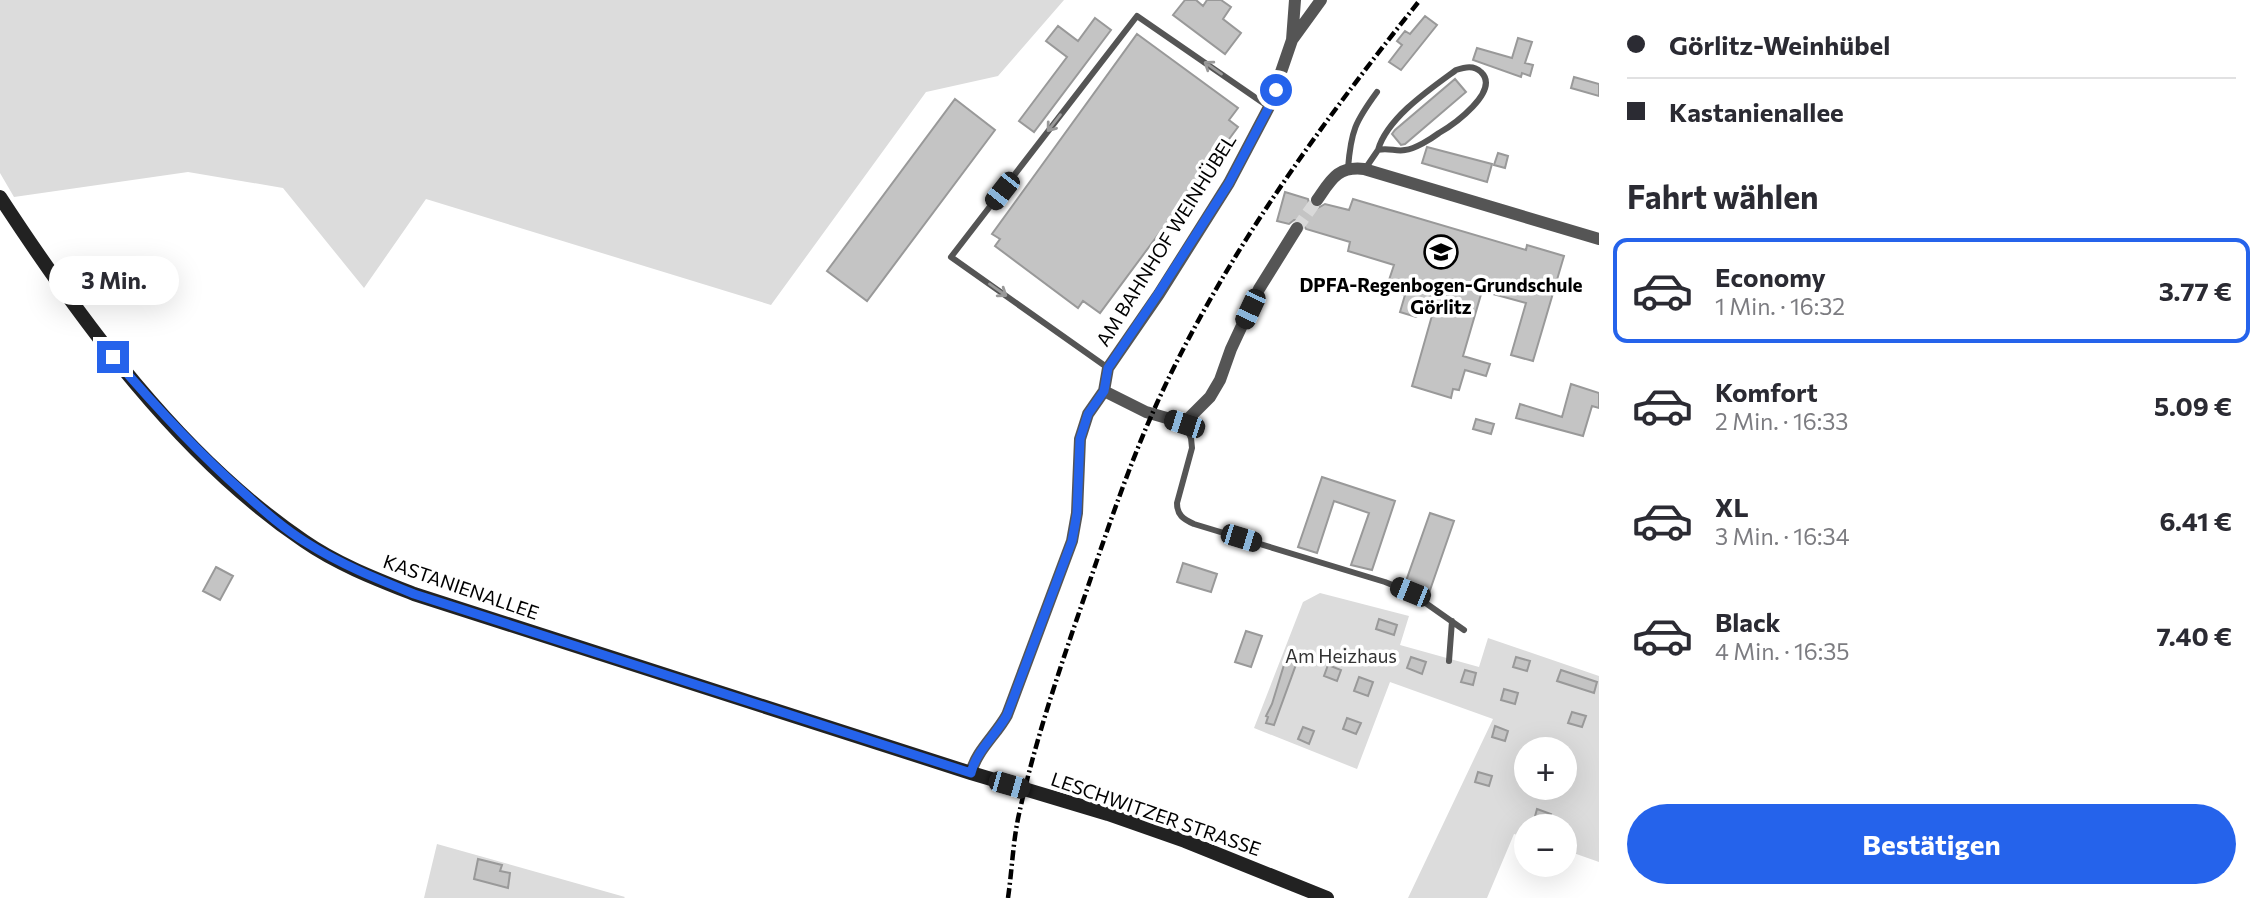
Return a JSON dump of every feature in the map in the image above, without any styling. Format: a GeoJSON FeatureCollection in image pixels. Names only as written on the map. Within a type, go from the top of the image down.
{"type":"FeatureCollection","features":[{"type":"Feature","properties":{"kind":"street","name":"AM BAHNHOF WEINHÜBEL"},"geometry":{"type":"LineString","coordinates":[[977,775],[976,758],[1007,715],[1072,541],[1077,513],[1080,439],[1088,414],[1104,391],[1108,368],[1229,183],[1269,107],[1292,40],[1295,0]]}},
{"type":"Feature","properties":{"kind":"street","name":"AM BAHNHOF WEINHÜBEL"},"geometry":{"type":"LineString","coordinates":[[1292,40],[1321,0]]}},
{"type":"Feature","properties":{"kind":"street"},"geometry":{"type":"LineString","coordinates":[[1317,200],[1332,179],[1348,168],[1364,169],[1593,234]]}},
{"type":"Feature","properties":{"kind":"street","name":"KASTANIENALLEE"},"geometry":{"type":"LineString","coordinates":[[0,197],[113,357],[159,411],[205,459],[274,520],[306,543],[363,573],[414,594],[977,775]]}},
{"type":"Feature","properties":{"kind":"street"},"geometry":{"type":"LineString","coordinates":[[1104,391],[1146,412],[1184,424],[1210,397],[1220,380],[1231,349],[1259,289],[1297,228]]}},
{"type":"Feature","properties":{"kind":"street","name":"LESCHWITZER STRASSE"},"geometry":{"type":"LineString","coordinates":[[977,775],[1185,841],[1327,898]]}},
{"type":"Feature","properties":{"kind":"lane"},"geometry":{"type":"LineString","coordinates":[[1108,368],[951,257],[1138,16],[1269,107]]}},
{"type":"Feature","properties":{"kind":"lane"},"geometry":{"type":"LineString","coordinates":[[1364,169],[1378,150],[1389,127],[1456,70],[1475,68],[1485,77],[1486,84],[1478,101],[1439,134],[1406,150],[1378,150]]}},
{"type":"Feature","properties":{"kind":"lane"},"geometry":{"type":"LineString","coordinates":[[1348,168],[1351,136],[1357,119],[1377,92]]}},
{"type":"Feature","properties":{"kind":"lane"},"geometry":{"type":"LineString","coordinates":[[1184,424],[1191,438],[1192,448],[1177,503],[1181,517],[1194,524],[1385,582],[1410,592],[1464,630]]}},
{"type":"Feature","properties":{"kind":"lane"},"geometry":{"type":"LineString","coordinates":[[1449,661],[1452,621]]}},
{"type":"Feature","properties":{"kind":"green space"},"geometry":{"type":"Polygon","coordinates":[[[0,0],[1064,0],[998,76],[926,92],[771,305],[426,199],[364,288],[283,188],[188,172],[14,197],[0,173],[0,0]]]}},
{"type":"Feature","properties":{"kind":"green space","name":"Am Heizhaus"},"geometry":{"type":"Polygon","coordinates":[[[1320,593],[1409,616],[1400,645],[1479,667],[1488,638],[1599,676],[1599,862],[1577,854],[1577,814],[1514,814],[1514,834],[1487,898],[1408,898],[1493,719],[1390,682],[1357,769],[1254,728],[1303,602],[1320,593]]]}},
{"type":"Feature","properties":{"kind":"green space"},"geometry":{"type":"Polygon","coordinates":[[[437,844],[625,897],[424,898],[437,844]]]}},
{"type":"Feature","properties":{"kind":"building"},"geometry":{"type":"Polygon","coordinates":[[[1185,0],[1196,0],[1203,6],[1207,0],[1221,0],[1231,7],[1223,19],[1241,33],[1225,54],[1173,15],[1185,0]]]}},
{"type":"Feature","properties":{"kind":"building"},"geometry":{"type":"Polygon","coordinates":[[[1425,16],[1437,25],[1401,70],[1389,62],[1402,45],[1397,41],[1405,31],[1410,34],[1425,16]]]}},
{"type":"Feature","properties":{"kind":"building"},"geometry":{"type":"Polygon","coordinates":[[[1095,18],[1111,30],[1034,132],[1019,121],[1067,57],[1046,41],[1058,26],[1078,41],[1095,18]]]}},
{"type":"Feature","properties":{"kind":"building"},"geometry":{"type":"Polygon","coordinates":[[[1137,34],[1238,108],[1229,120],[1238,127],[1100,313],[1083,301],[1078,308],[995,246],[1000,239],[992,234],[1137,34]]]}},
{"type":"Feature","properties":{"kind":"building"},"geometry":{"type":"Polygon","coordinates":[[[1518,38],[1532,42],[1525,63],[1533,65],[1530,76],[1522,73],[1521,77],[1473,60],[1477,48],[1512,58],[1518,38]]]}},
{"type":"Feature","properties":{"kind":"building"},"geometry":{"type":"Polygon","coordinates":[[[1574,77],[1599,84],[1599,96],[1571,88],[1574,77]]]}},
{"type":"Feature","properties":{"kind":"building"},"geometry":{"type":"Polygon","coordinates":[[[1455,79],[1466,92],[1401,145],[1392,134],[1395,130],[1455,79]]]}},
{"type":"Feature","properties":{"kind":"building"},"geometry":{"type":"Polygon","coordinates":[[[955,99],[995,130],[867,301],[827,271],[955,99]]]}},
{"type":"Feature","properties":{"kind":"building"},"geometry":{"type":"Polygon","coordinates":[[[1427,147],[1492,164],[1487,182],[1422,163],[1427,147]]]}},
{"type":"Feature","properties":{"kind":"building"},"geometry":{"type":"Polygon","coordinates":[[[1498,153],[1508,156],[1505,168],[1494,165],[1498,153]]]}},
{"type":"Feature","properties":{"kind":"building"},"geometry":{"type":"Polygon","coordinates":[[[1285,192],[1308,199],[1309,204],[1316,209],[1325,204],[1349,210],[1353,199],[1526,250],[1527,245],[1564,256],[1533,361],[1511,355],[1526,303],[1482,291],[1463,356],[1490,364],[1486,376],[1465,370],[1459,390],[1453,389],[1451,398],[1412,386],[1435,305],[1416,317],[1400,312],[1405,295],[1386,289],[1394,265],[1348,251],[1350,242],[1306,229],[1301,220],[1294,220],[1289,224],[1277,221],[1285,192]]]}},
{"type":"Feature","properties":{"kind":"building"},"geometry":{"type":"Polygon","coordinates":[[[1571,384],[1599,393],[1599,408],[1592,406],[1583,436],[1516,418],[1520,404],[1562,417],[1571,384]]]}},
{"type":"Feature","properties":{"kind":"building"},"geometry":{"type":"Polygon","coordinates":[[[1476,419],[1494,424],[1491,434],[1473,429],[1476,419]]]}},
{"type":"Feature","properties":{"kind":"building"},"geometry":{"type":"Polygon","coordinates":[[[1322,477],[1395,501],[1372,570],[1351,565],[1369,513],[1334,501],[1317,553],[1298,547],[1322,477]]]}},
{"type":"Feature","properties":{"kind":"building"},"geometry":{"type":"Polygon","coordinates":[[[1430,513],[1454,521],[1429,593],[1405,584],[1430,513]]]}},
{"type":"Feature","properties":{"kind":"building"},"geometry":{"type":"Polygon","coordinates":[[[1183,563],[1217,574],[1211,592],[1177,582],[1183,563]]]}},
{"type":"Feature","properties":{"kind":"building"},"geometry":{"type":"Polygon","coordinates":[[[216,567],[233,576],[220,600],[203,591],[216,567]]]}},
{"type":"Feature","properties":{"kind":"building"},"geometry":{"type":"Polygon","coordinates":[[[1379,619],[1397,625],[1394,635],[1376,629],[1379,619]]]}},
{"type":"Feature","properties":{"kind":"building"},"geometry":{"type":"Polygon","coordinates":[[[1246,631],[1262,636],[1251,667],[1235,662],[1246,631]]]}},
{"type":"Feature","properties":{"kind":"building"},"geometry":{"type":"Polygon","coordinates":[[[1287,655],[1298,659],[1274,725],[1266,723],[1266,716],[1287,655]]]}},
{"type":"Feature","properties":{"kind":"building"},"geometry":{"type":"Polygon","coordinates":[[[1411,657],[1426,662],[1422,674],[1407,668],[1411,657]]]}},
{"type":"Feature","properties":{"kind":"building"},"geometry":{"type":"Polygon","coordinates":[[[1516,657],[1530,661],[1527,671],[1513,667],[1516,657]]]}},
{"type":"Feature","properties":{"kind":"building"},"geometry":{"type":"Polygon","coordinates":[[[1328,665],[1341,670],[1337,681],[1324,676],[1328,665]]]}},
{"type":"Feature","properties":{"kind":"building"},"geometry":{"type":"Polygon","coordinates":[[[1465,670],[1476,673],[1473,685],[1461,682],[1465,670]]]}},
{"type":"Feature","properties":{"kind":"building"},"geometry":{"type":"Polygon","coordinates":[[[1561,670],[1597,682],[1594,693],[1557,681],[1561,670]]]}},
{"type":"Feature","properties":{"kind":"building"},"geometry":{"type":"Polygon","coordinates":[[[1359,677],[1373,682],[1368,696],[1354,691],[1359,677]]]}},
{"type":"Feature","properties":{"kind":"building"},"geometry":{"type":"Polygon","coordinates":[[[1504,689],[1518,693],[1515,704],[1501,700],[1504,689]]]}},
{"type":"Feature","properties":{"kind":"building"},"geometry":{"type":"Polygon","coordinates":[[[1572,712],[1586,716],[1582,727],[1568,723],[1572,712]]]}},
{"type":"Feature","properties":{"kind":"building"},"geometry":{"type":"Polygon","coordinates":[[[1347,718],[1361,723],[1356,734],[1343,729],[1347,718]]]}},
{"type":"Feature","properties":{"kind":"building"},"geometry":{"type":"Polygon","coordinates":[[[1495,726],[1508,731],[1505,741],[1492,737],[1495,726]]]}},
{"type":"Feature","properties":{"kind":"building"},"geometry":{"type":"Polygon","coordinates":[[[1303,727],[1314,731],[1309,744],[1298,739],[1303,727]]]}},
{"type":"Feature","properties":{"kind":"building"},"geometry":{"type":"Polygon","coordinates":[[[1478,772],[1492,776],[1489,786],[1475,782],[1478,772]]]}},
{"type":"Feature","properties":{"kind":"building"},"geometry":{"type":"Polygon","coordinates":[[[1537,809],[1551,814],[1536,814],[1537,809]]]}},
{"type":"Feature","properties":{"kind":"building"},"geometry":{"type":"Polygon","coordinates":[[[478,859],[502,865],[500,871],[510,873],[508,888],[474,879],[478,859]]]}},
{"type":"Feature","properties":{"kind":"tunnel"},"geometry":{"type":"LineString","coordinates":[[1297,228],[1317,200]]}},
{"type":"Feature","properties":{"kind":"railway"},"geometry":{"type":"LineString","coordinates":[[1008,898],[1017,824],[1040,733],[1109,526],[1157,403],[1212,296],[1276,193],[1346,95],[1420,0]]}},
{"type":"Feature","properties":{"kind":"place","name":"DPFA-Regenbogen-Grundschule Görlitz"},"geometry":{"type":"Point","coordinates":[1441,252]}},
{"type":"Feature","properties":{"kind":"route"},"geometry":{"type":"LineString","coordinates":[[113,357],[205,459],[274,520],[306,543],[363,573],[414,594],[971,773],[976,758],[1007,715],[1072,541],[1077,513],[1080,439],[1088,414],[1107,384],[1108,368],[1229,183],[1276,90]]}}]}
